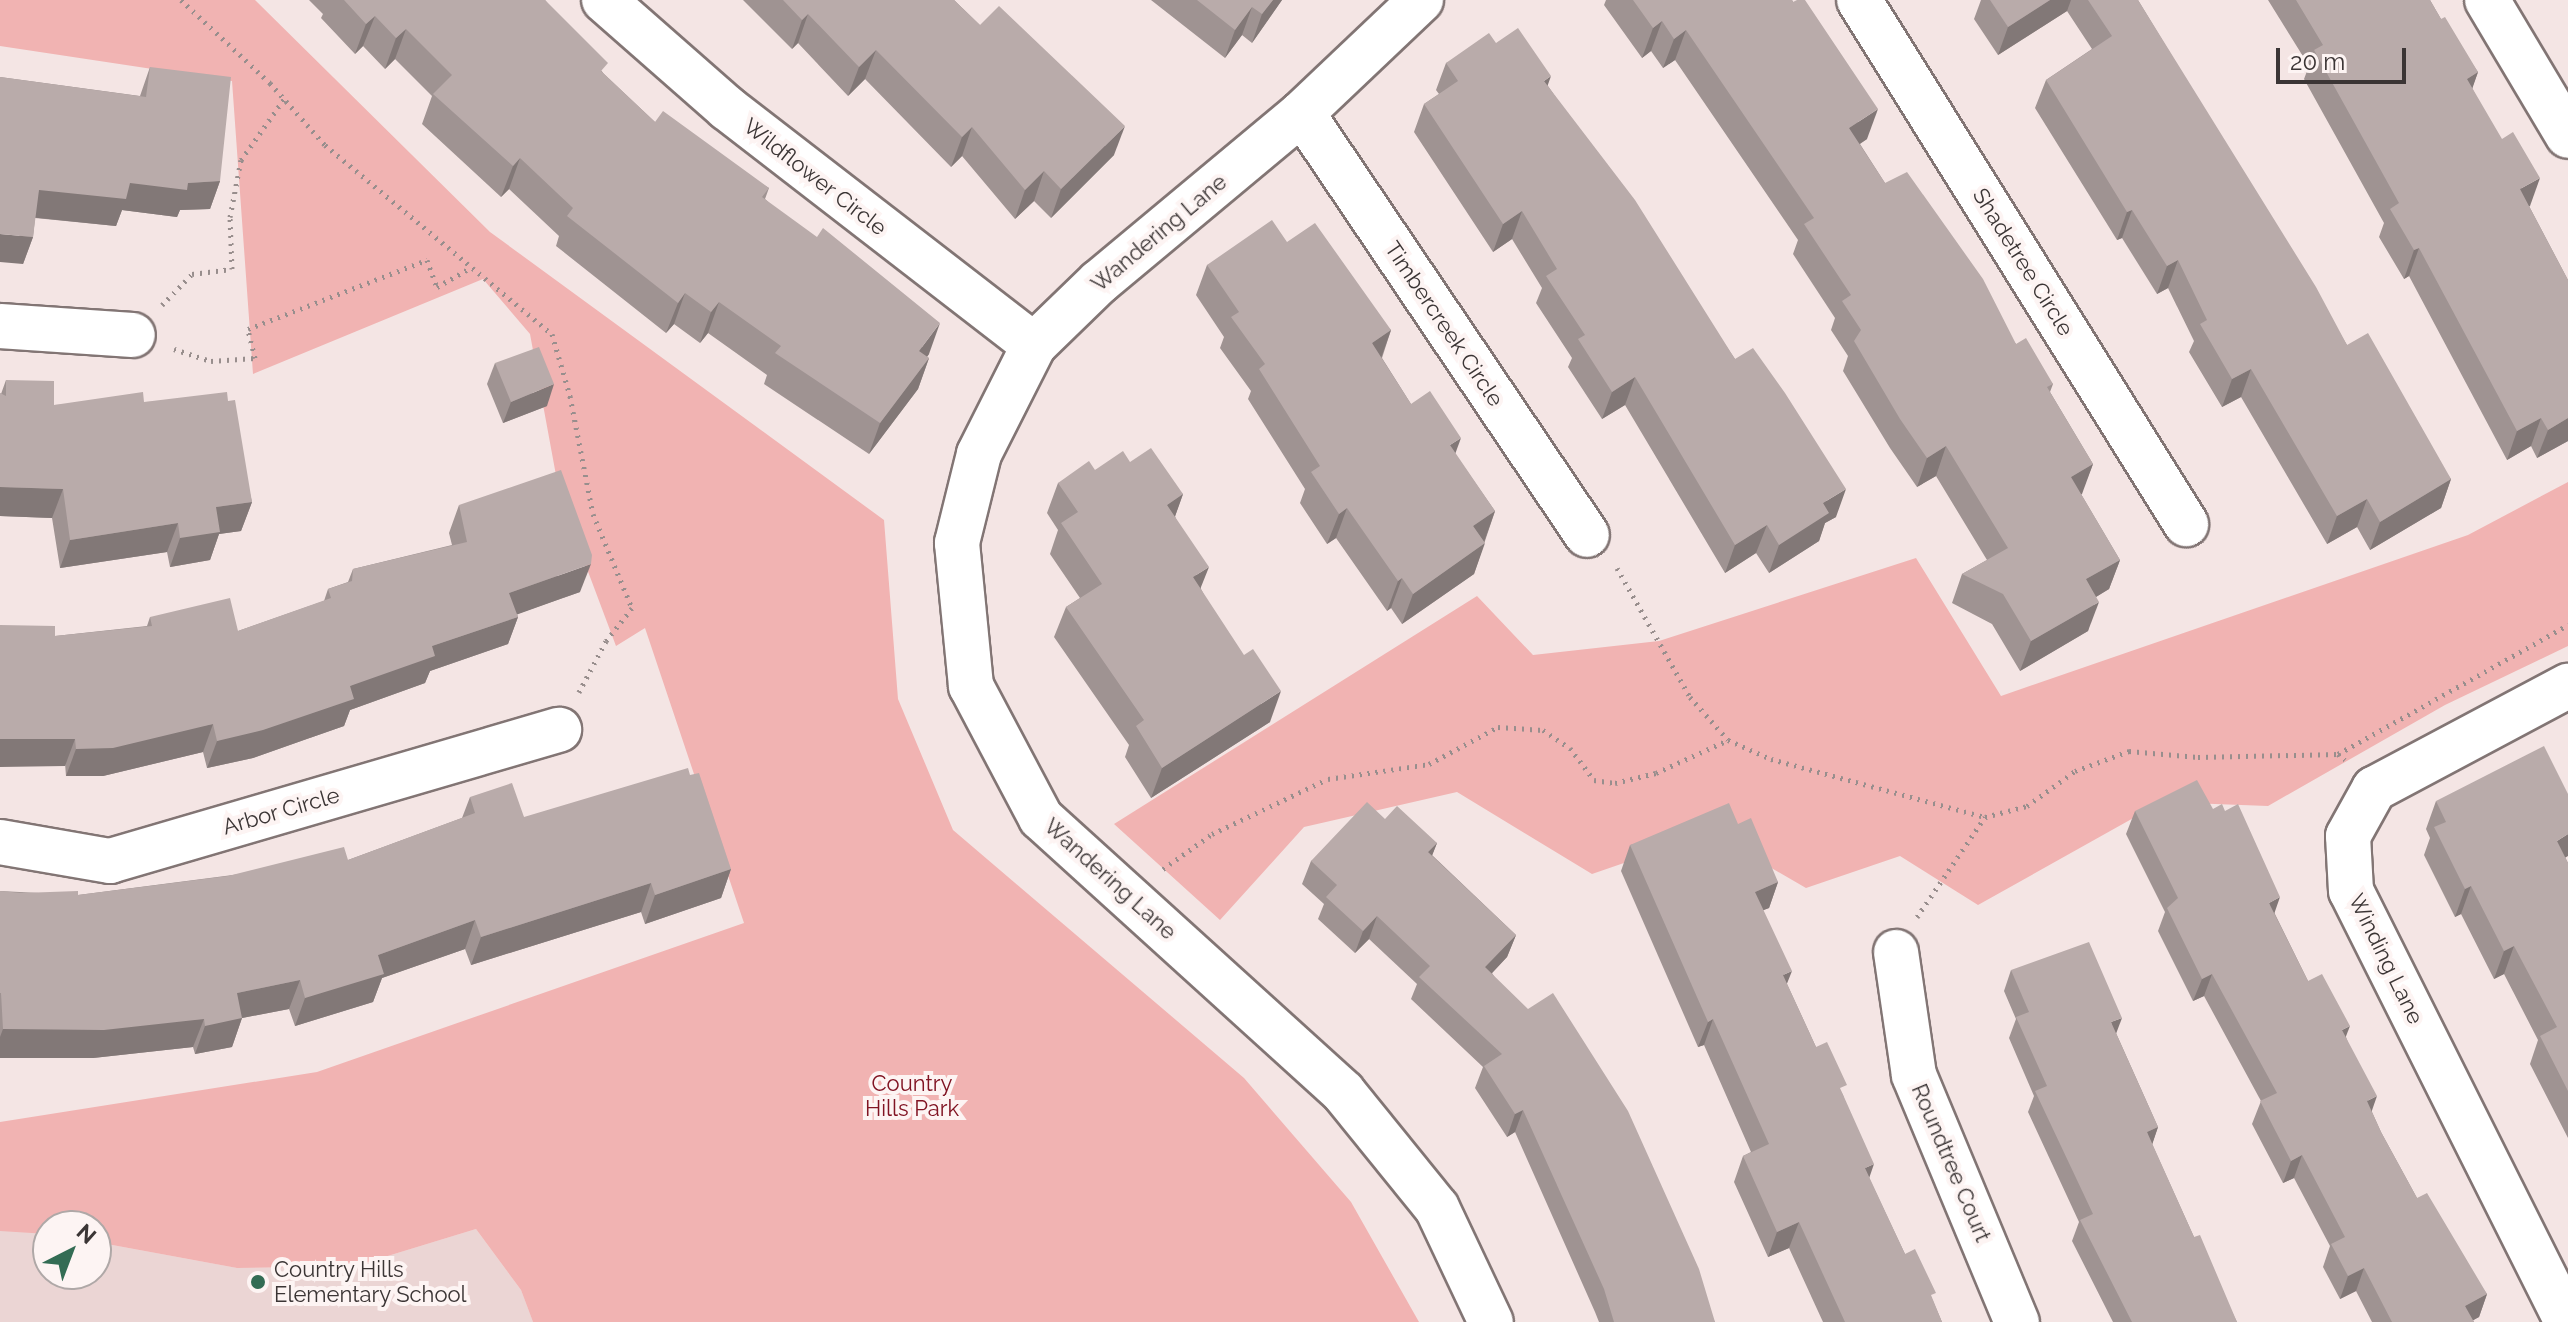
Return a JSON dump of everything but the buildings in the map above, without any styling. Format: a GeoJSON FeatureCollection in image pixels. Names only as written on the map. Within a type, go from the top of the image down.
{"type":"FeatureCollection","features":[{"type":"Feature","properties":{"kind":"street","name":"Wildflower Circle"},"geometry":{"type":"LineString","coordinates":[[604,0],[727,108],[1034,345]]}},
{"type":"Feature","properties":{"kind":"street","name":"Wandering Lane"},"geometry":{"type":"LineString","coordinates":[[1421,0],[1302,113],[1099,282],[1034,345],[979,454],[957,543],[971,686],[1041,818],[1343,1092],[1437,1208],[1491,1322]]}},
{"type":"Feature","properties":{"kind":"street"},"geometry":{"type":"LineString","coordinates":[[2487,0],[2568,136]]}},
{"type":"Feature","properties":{"kind":"street","name":"Shadetree Circle"},"geometry":{"type":"LineString","coordinates":[[1866,3],[2186,524]]}},
{"type":"Feature","properties":{"kind":"street","name":"Timbercreek Circle"},"geometry":{"type":"LineString","coordinates":[[1302,113],[1587,535]]}},
{"type":"Feature","properties":{"kind":"street"},"geometry":{"type":"LineString","coordinates":[[0,326],[133,335]]}},
{"type":"Feature","properties":{"kind":"street"},"geometry":{"type":"LineString","coordinates":[[2374,789],[2568,686]]}},
{"type":"Feature","properties":{"kind":"street","name":"Arbor Circle"},"geometry":{"type":"LineString","coordinates":[[0,842],[110,861],[559,730]]}},
{"type":"Feature","properties":{"kind":"street","name":"Winding Lane"},"geometry":{"type":"LineString","coordinates":[[2374,789],[2348,836],[2351,891],[2567,1322]]}},
{"type":"Feature","properties":{"kind":"street","name":"Roundtree Court"},"geometry":{"type":"LineString","coordinates":[[1896,952],[1914,1075],[2017,1322]]}},
{"type":"Feature","properties":{"kind":"path"},"geometry":{"type":"LineString","coordinates":[[181,0],[284,99],[325,145],[552,334],[570,396],[593,514],[632,608],[606,641],[559,730]]}},
{"type":"Feature","properties":{"kind":"path"},"geometry":{"type":"LineString","coordinates":[[284,99],[241,160],[230,217],[232,269],[192,274],[133,335],[211,361],[255,358],[248,329],[427,260],[437,287],[470,268]]}},
{"type":"Feature","properties":{"kind":"path"},"geometry":{"type":"LineString","coordinates":[[1587,535],[1629,582],[1690,697],[1728,740],[1771,759],[1985,817],[2027,806],[2075,771],[2129,751],[2198,757],[2338,754],[2568,625]]}},
{"type":"Feature","properties":{"kind":"path"},"geometry":{"type":"LineString","coordinates":[[1129,896],[1212,834],[1328,779],[1429,764],[1498,727],[1543,730],[1570,748],[1594,780],[1615,783],[1656,773],[1728,740]]}},
{"type":"Feature","properties":{"kind":"path"},"geometry":{"type":"LineString","coordinates":[[2338,754],[2374,789]]}},
{"type":"Feature","properties":{"kind":"path"},"geometry":{"type":"LineString","coordinates":[[1896,952],[1946,867],[1985,817]]}},
{"type":"Feature","properties":{"kind":"shaded area","name":"Country Hills Elementary School"},"geometry":{"type":"Polygon","coordinates":[[[17,1228],[32,1231],[32,1290],[112,1290],[112,1245],[237,1268],[355,1266],[476,1229],[521,1290],[533,1322],[0,1322],[0,1231],[17,1228]]]}},
{"type":"Feature","properties":{"kind":"green space","name":"Country Hills Park"},"geometry":{"type":"Polygon","coordinates":[[[0,0],[255,0],[490,232],[884,520],[898,699],[953,830],[1244,1078],[1351,1202],[1419,1322],[533,1322],[521,1290],[476,1229],[355,1266],[237,1268],[112,1245],[112,1210],[32,1210],[32,1233],[0,1231],[0,1122],[317,1072],[744,923],[645,628],[616,646],[560,497],[530,334],[483,279],[253,374],[232,81],[0,46],[0,0]]]}},
{"type":"Feature","properties":{"kind":"green space"},"geometry":{"type":"Polygon","coordinates":[[[2568,482],[2568,646],[2445,705],[2268,806],[2162,802],[1978,905],[1900,856],[1806,888],[1711,833],[1592,874],[1457,792],[1304,827],[1220,920],[1114,824],[1477,596],[1533,655],[1659,641],[1916,558],[2001,696],[2468,535],[2568,482]]]}},
{"type":"Feature","properties":{"kind":"place","name":"Country Hills Elementary School"},"geometry":{"type":"Point","coordinates":[258,1282]}}]}
